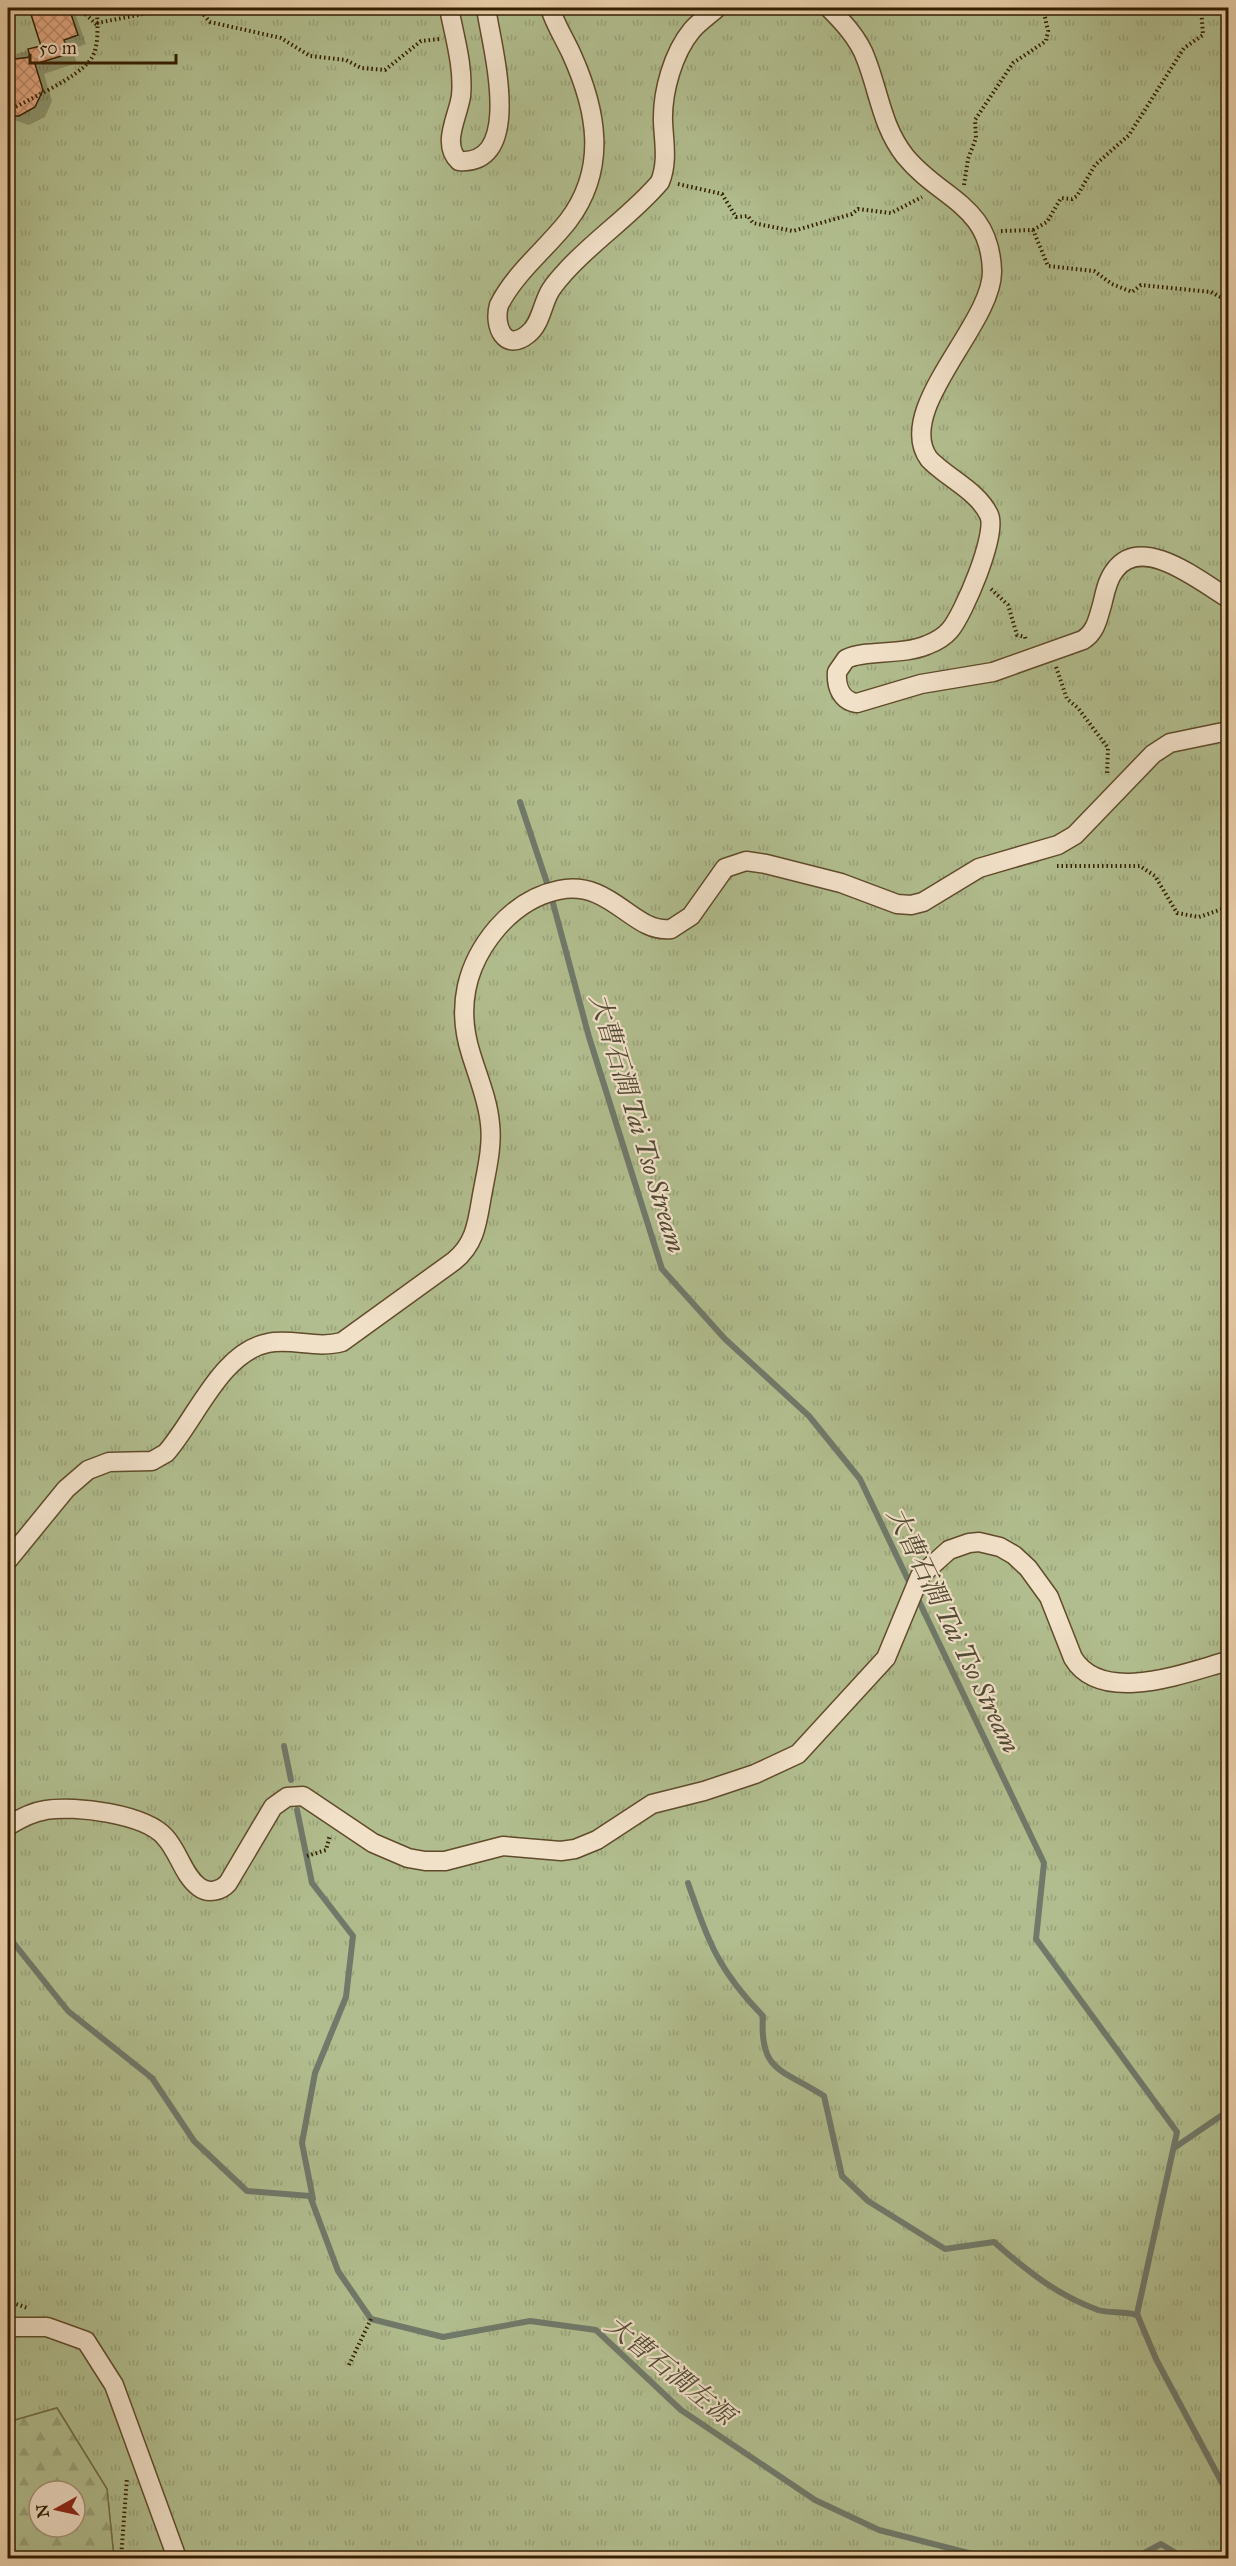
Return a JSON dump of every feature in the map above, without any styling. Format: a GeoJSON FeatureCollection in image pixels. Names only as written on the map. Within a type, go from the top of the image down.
{"type":"FeatureCollection","features":[{"type":"Feature","properties":{"kind":"street"},"geometry":{"type":"LineString","coordinates":[[449,8],[461,93],[449,144],[452,154],[459,161],[468,162],[490,147],[500,122],[501,105],[486,8]]}},
{"type":"Feature","properties":{"kind":"street"},"geometry":{"type":"LineString","coordinates":[[550,8],[582,78],[594,129],[596,158],[589,183],[568,220],[503,296],[499,305],[495,321],[505,337],[519,339],[534,328],[548,295],[567,270],[660,182],[666,161],[663,105],[666,90],[686,40],[693,30],[717,8]]}},
{"type":"Feature","properties":{"kind":"street"},"geometry":{"type":"LineString","coordinates":[[829,8],[856,41],[866,58],[889,130],[897,144],[910,161],[951,197],[970,210],[985,232],[992,271],[989,287],[974,322],[937,382],[923,432],[924,449],[929,459],[974,498],[990,519],[989,537],[975,579],[958,617],[946,634],[918,648],[846,659],[837,672],[841,693],[848,701],[857,703],[921,684],[983,675],[1051,652],[1091,634],[1112,574],[1120,564],[1132,558],[1146,557],[1166,562],[1228,598]]}},
{"type":"Feature","properties":{"kind":"street"},"geometry":{"type":"LineString","coordinates":[[8,1560],[66,1489],[88,1470],[109,1462],[152,1461],[166,1453],[227,1368],[240,1355],[261,1345],[277,1341],[328,1344],[342,1342],[454,1261],[467,1249],[478,1218],[491,1126],[488,1108],[468,1045],[463,1013],[464,993],[471,969],[480,952],[494,932],[520,906],[544,894],[578,888],[608,898],[652,927],[671,929],[688,919],[725,868],[746,861],[804,873],[897,904],[911,905],[928,899],[979,868],[1042,850],[1075,835],[1154,754],[1170,743],[1228,731]]}},
{"type":"Feature","properties":{"kind":"street"},"geometry":{"type":"LineString","coordinates":[[8,1826],[29,1814],[55,1809],[133,1818],[161,1832],[194,1882],[201,1888],[214,1891],[228,1882],[261,1823],[282,1799],[303,1796],[335,1820],[380,1847],[408,1857],[432,1862],[503,1846],[561,1851],[576,1850],[597,1840],[652,1804],[744,1778],[798,1754],[882,1663],[892,1646],[917,1581],[931,1565],[958,1546],[985,1543],[1014,1554],[1036,1577],[1053,1606],[1076,1663],[1093,1677],[1114,1682],[1144,1682],[1228,1660]]}},
{"type":"Feature","properties":{"kind":"street"},"geometry":{"type":"LineString","coordinates":[[8,2331],[12,2327],[47,2327],[86,2341],[114,2385],[177,2559]]}},
{"type":"Feature","properties":{"kind":"path"},"geometry":{"type":"LineString","coordinates":[[79,8],[97,25]]}},
{"type":"Feature","properties":{"kind":"path"},"geometry":{"type":"LineString","coordinates":[[8,111],[67,78],[92,58],[97,8]]}},
{"type":"Feature","properties":{"kind":"path"},"geometry":{"type":"LineString","coordinates":[[97,25],[148,13],[153,8]]}},
{"type":"Feature","properties":{"kind":"path"},"geometry":{"type":"LineString","coordinates":[[198,8],[210,22],[281,38],[310,56],[346,60],[361,68],[386,70],[422,41],[455,38]]}},
{"type":"Feature","properties":{"kind":"path"},"geometry":{"type":"LineString","coordinates":[[660,182],[722,194],[736,218],[748,216],[753,223],[793,231],[852,214],[858,209],[891,213],[921,198],[951,197],[976,138],[975,120],[1013,63],[1046,40],[1048,31],[1042,8]]}},
{"type":"Feature","properties":{"kind":"path"},"geometry":{"type":"LineString","coordinates":[[985,232],[1033,230],[1047,222],[1061,198],[1071,199],[1077,196],[1095,165],[1129,135],[1184,48],[1203,35],[1201,8]]}},
{"type":"Feature","properties":{"kind":"path"},"geometry":{"type":"LineString","coordinates":[[1033,230],[1048,266],[1094,271],[1112,284],[1132,292],[1141,285],[1211,292],[1228,301]]}},
{"type":"Feature","properties":{"kind":"path"},"geometry":{"type":"LineString","coordinates":[[975,579],[981,588],[990,586],[1008,605],[1017,634],[1025,637],[1029,660]]}},
{"type":"Feature","properties":{"kind":"path"},"geometry":{"type":"LineString","coordinates":[[1051,652],[1067,699],[1078,708],[1108,748],[1106,803]]}},
{"type":"Feature","properties":{"kind":"path"},"geometry":{"type":"LineString","coordinates":[[1042,850],[1056,866],[1140,866],[1155,876],[1178,913],[1199,917],[1228,907]]}},
{"type":"Feature","properties":{"kind":"path"},"geometry":{"type":"LineString","coordinates":[[307,1856],[326,1850],[335,1820]]}},
{"type":"Feature","properties":{"kind":"path"},"geometry":{"type":"LineString","coordinates":[[349,2364],[370,2319]]}},
{"type":"Feature","properties":{"kind":"path"},"geometry":{"type":"LineString","coordinates":[[121,2559],[128,2476]]}},
{"type":"Feature","properties":{"kind":"green space"},"geometry":{"type":"Polygon","coordinates":[[[8,8],[1228,8],[1228,2558],[114,2558],[107,2489],[57,2408],[8,2422],[8,8]]]}},
{"type":"Feature","properties":{"kind":"green space"},"geometry":{"type":"Polygon","coordinates":[[[57,2408],[107,2489],[114,2558],[8,2558],[8,2422],[57,2408]]]}},
{"type":"Feature","properties":{"kind":"building"},"geometry":{"type":"Polygon","coordinates":[[[29,8],[69,8],[78,35],[64,40],[68,54],[35,64],[43,90],[35,107],[19,116],[8,116],[8,60],[30,57],[28,49],[41,46],[29,8]]]}},
{"type":"Feature","properties":{"kind":"waterway","name":"大曹石澗 Tai Tso Stream"},"geometry":{"type":"LineString","coordinates":[[520,802],[550,892],[589,1037],[662,1269],[725,1339],[809,1416],[860,1479],[911,1586]]}},
{"type":"Feature","properties":{"kind":"waterway","name":"大曹石澗 Tai Tso Stream"},"geometry":{"type":"LineString","coordinates":[[916,1595],[1044,1863],[1036,1939],[1177,2132],[1137,2314],[1156,2359],[1228,2494]]}},
{"type":"Feature","properties":{"kind":"waterway"},"geometry":{"type":"LineString","coordinates":[[284,1746],[291,1780]]}},
{"type":"Feature","properties":{"kind":"waterway"},"geometry":{"type":"LineString","coordinates":[[297,1810],[312,1883],[353,1936],[346,1997],[315,2073],[302,2143],[313,2199]]}},
{"type":"Feature","properties":{"kind":"waterway"},"geometry":{"type":"LineString","coordinates":[[688,1883],[716,1955],[735,1984],[763,2016],[765,2049],[770,2059],[786,2074],[824,2096],[842,2176],[868,2201],[945,2249],[994,2242],[1031,2272],[1069,2297],[1098,2310],[1138,2316]]}},
{"type":"Feature","properties":{"kind":"waterway","name":"大曹石澗左源"},"geometry":{"type":"LineString","coordinates":[[8,1936],[68,2011],[152,2078],[194,2141],[247,2191],[310,2196],[338,2271],[371,2319],[443,2337],[530,2321],[596,2330],[681,2410],[815,2500],[879,2530],[988,2558]]}},
{"type":"Feature","properties":{"kind":"waterway"},"geometry":{"type":"LineString","coordinates":[[1174,2148],[1228,2111]]}},
{"type":"Feature","properties":{"kind":"waterway","name":"大曹石澗左源"},"geometry":{"type":"LineString","coordinates":[[1135,2558],[1161,2544],[1184,2558]]}}]}
